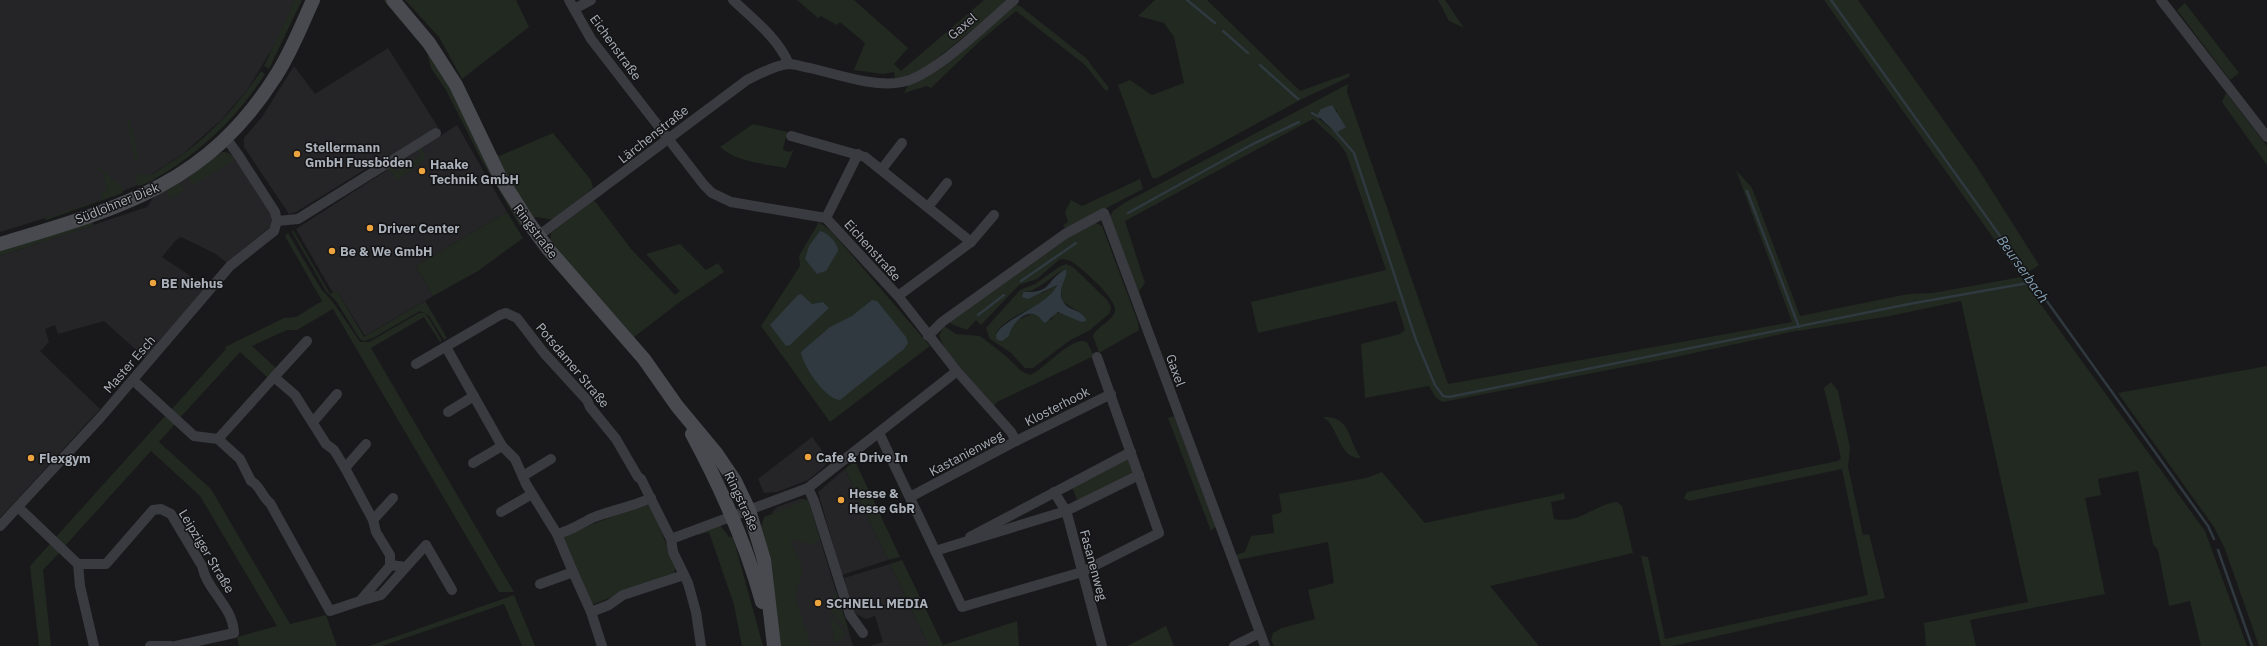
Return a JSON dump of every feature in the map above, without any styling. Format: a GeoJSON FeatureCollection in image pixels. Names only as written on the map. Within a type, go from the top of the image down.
{"type":"FeatureCollection","features":[{"type":"Feature","properties":{"kind":"main road","name":"Südlohner Diek"},"geometry":{"type":"LineString","coordinates":[[0,244],[77,221],[148,193],[197,163],[226,138],[251,111],[276,76],[313,0]]}},
{"type":"Feature","properties":{"kind":"main road","name":"Ringstraße"},"geometry":{"type":"LineString","coordinates":[[393,0],[437,53],[456,85],[500,177],[538,236],[644,359],[677,406],[726,467],[748,510],[764,560],[774,642]]}},
{"type":"Feature","properties":{"kind":"main road","name":"Ringstraße"},"geometry":{"type":"LineString","coordinates":[[677,406],[712,470],[733,516],[757,585],[774,642]]}},
{"type":"Feature","properties":{"kind":"street"},"geometry":{"type":"LineString","coordinates":[[571,4],[591,0]]}},
{"type":"Feature","properties":{"kind":"street"},"geometry":{"type":"LineString","coordinates":[[733,0],[773,37],[780,45],[789,64]]}},
{"type":"Feature","properties":{"kind":"street","name":"Gaxel"},"geometry":{"type":"LineString","coordinates":[[789,64],[867,80],[894,83],[908,80],[926,71],[944,58],[1014,0]]}},
{"type":"Feature","properties":{"kind":"street"},"geometry":{"type":"LineString","coordinates":[[2161,0],[2267,138]]}},
{"type":"Feature","properties":{"kind":"street","name":"Eichenstraße"},"geometry":{"type":"LineString","coordinates":[[571,4],[591,39],[704,185],[721,198],[731,202],[826,218],[898,296],[956,370]]}},
{"type":"Feature","properties":{"kind":"street","name":"Lärchenstraße"},"geometry":{"type":"LineString","coordinates":[[538,236],[636,164],[667,138],[747,80],[771,69],[789,64]]}},
{"type":"Feature","properties":{"kind":"street"},"geometry":{"type":"LineString","coordinates":[[226,138],[244,162],[275,212],[277,221],[298,219],[436,133]]}},
{"type":"Feature","properties":{"kind":"street"},"geometry":{"type":"LineString","coordinates":[[791,136],[858,154],[882,170],[971,242]]}},
{"type":"Feature","properties":{"kind":"street"},"geometry":{"type":"LineString","coordinates":[[882,170],[902,143]]}},
{"type":"Feature","properties":{"kind":"street"},"geometry":{"type":"LineString","coordinates":[[826,218],[858,154]]}},
{"type":"Feature","properties":{"kind":"street"},"geometry":{"type":"LineString","coordinates":[[928,207],[947,183]]}},
{"type":"Feature","properties":{"kind":"street","name":"Gaxel"},"geometry":{"type":"LineString","coordinates":[[928,336],[942,322],[1065,234],[1104,213],[1265,646]]}},
{"type":"Feature","properties":{"kind":"street"},"geometry":{"type":"LineString","coordinates":[[898,296],[971,242],[994,214]]}},
{"type":"Feature","properties":{"kind":"street","name":"Master Esch"},"geometry":{"type":"LineString","coordinates":[[0,526],[133,380],[230,266],[274,231],[277,221]]}},
{"type":"Feature","properties":{"kind":"street","name":"Potsdamer Straße"},"geometry":{"type":"LineString","coordinates":[[416,364],[446,347],[462,335],[500,315],[506,313],[512,314],[602,419],[638,477],[641,479],[670,539],[673,552],[688,583],[696,612],[701,646]]}},
{"type":"Feature","properties":{"kind":"street"},"geometry":{"type":"LineString","coordinates":[[218,440],[307,340]]}},
{"type":"Feature","properties":{"kind":"street"},"geometry":{"type":"LineString","coordinates":[[446,347],[502,446],[515,459],[532,494],[557,534],[591,612],[602,646]]}},
{"type":"Feature","properties":{"kind":"street","name":"Klosterhook"},"geometry":{"type":"LineString","coordinates":[[1082,572],[1159,533],[1097,356]]}},
{"type":"Feature","properties":{"kind":"street"},"geometry":{"type":"LineString","coordinates":[[670,539],[808,488],[952,376],[956,370]]}},
{"type":"Feature","properties":{"kind":"street","name":"Kastanienweg"},"geometry":{"type":"LineString","coordinates":[[910,497],[1016,441],[1011,432],[956,370]]}},
{"type":"Feature","properties":{"kind":"street"},"geometry":{"type":"LineString","coordinates":[[274,377],[295,394],[326,444],[334,450],[346,468],[373,520],[376,532],[390,555],[390,565],[360,601]]}},
{"type":"Feature","properties":{"kind":"street"},"geometry":{"type":"LineString","coordinates":[[133,380],[194,436],[218,440],[240,459],[251,481],[255,483],[264,499],[270,503],[330,611],[381,595],[426,545],[452,590]]}},
{"type":"Feature","properties":{"kind":"street"},"geometry":{"type":"LineString","coordinates":[[313,422],[337,394]]}},
{"type":"Feature","properties":{"kind":"street","name":"Klosterhook"},"geometry":{"type":"LineString","coordinates":[[1016,441],[1111,394]]}},
{"type":"Feature","properties":{"kind":"street"},"geometry":{"type":"LineString","coordinates":[[448,412],[474,396]]}},
{"type":"Feature","properties":{"kind":"street"},"geometry":{"type":"LineString","coordinates":[[879,433],[962,607],[1082,572]]}},
{"type":"Feature","properties":{"kind":"street"},"geometry":{"type":"LineString","coordinates":[[346,468],[366,444]]}},
{"type":"Feature","properties":{"kind":"street"},"geometry":{"type":"LineString","coordinates":[[473,463],[502,446]]}},
{"type":"Feature","properties":{"kind":"street"},"geometry":{"type":"LineString","coordinates":[[954,546],[1131,452]]}},
{"type":"Feature","properties":{"kind":"street"},"geometry":{"type":"LineString","coordinates":[[523,476],[551,458]]}},
{"type":"Feature","properties":{"kind":"street"},"geometry":{"type":"LineString","coordinates":[[935,551],[1066,511],[1139,475]]}},
{"type":"Feature","properties":{"kind":"street"},"geometry":{"type":"LineString","coordinates":[[808,488],[814,501],[850,615],[863,633]]}},
{"type":"Feature","properties":{"kind":"street","name":"Fasanenweg"},"geometry":{"type":"LineString","coordinates":[[1054,492],[1066,511],[1102,646]]}},
{"type":"Feature","properties":{"kind":"street"},"geometry":{"type":"LineString","coordinates":[[501,512],[532,494]]}},
{"type":"Feature","properties":{"kind":"street"},"geometry":{"type":"LineString","coordinates":[[373,520],[393,498]]}},
{"type":"Feature","properties":{"kind":"street"},"geometry":{"type":"LineString","coordinates":[[557,534],[577,528],[591,519],[630,507],[651,498]]}},
{"type":"Feature","properties":{"kind":"street"},"geometry":{"type":"LineString","coordinates":[[18,507],[78,564],[80,586],[94,646]]}},
{"type":"Feature","properties":{"kind":"street","name":"Leipziger Straße"},"geometry":{"type":"LineString","coordinates":[[78,564],[106,564],[153,510],[161,509],[171,514],[202,566],[204,575],[212,591],[218,595],[234,622],[234,633],[176,646]]}},
{"type":"Feature","properties":{"kind":"street"},"geometry":{"type":"LineString","coordinates":[[390,565],[406,567]]}},
{"type":"Feature","properties":{"kind":"street"},"geometry":{"type":"LineString","coordinates":[[540,584],[573,572]]}},
{"type":"Feature","properties":{"kind":"street"},"geometry":{"type":"LineString","coordinates":[[591,612],[609,605],[623,595],[660,585],[684,575]]}},
{"type":"Feature","properties":{"kind":"street"},"geometry":{"type":"LineString","coordinates":[[1234,646],[1260,633]]}},
{"type":"Feature","properties":{"kind":"street"},"geometry":{"type":"LineString","coordinates":[[150,646],[171,646]]}},
{"type":"Feature","properties":{"kind":"shaded area"},"geometry":{"type":"Polygon","coordinates":[[[0,0],[295,0],[276,42],[248,89],[220,121],[183,154],[150,175],[138,185],[85,206],[0,232],[0,0]]]}},
{"type":"Feature","properties":{"kind":"shaded area"},"geometry":{"type":"Polygon","coordinates":[[[295,0],[302,0],[269,69],[264,66],[295,0]]]}},
{"type":"Feature","properties":{"kind":"shaded area"},"geometry":{"type":"Polygon","coordinates":[[[383,0],[386,0],[431,53],[524,223],[520,226],[482,161],[446,90],[431,68],[427,52],[383,0]]]}},
{"type":"Feature","properties":{"kind":"shaded area"},"geometry":{"type":"Polygon","coordinates":[[[405,0],[516,0],[529,27],[462,79],[439,37],[405,0]]]}},
{"type":"Feature","properties":{"kind":"shaded area"},"geometry":{"type":"Polygon","coordinates":[[[797,0],[854,0],[908,48],[894,64],[901,71],[984,0],[1009,0],[924,69],[895,80],[894,72],[883,74],[854,70],[865,43],[840,22],[837,25],[821,16],[818,18],[797,0]]]}},
{"type":"Feature","properties":{"kind":"shaded area"},"geometry":{"type":"Polygon","coordinates":[[[1155,0],[1207,0],[1300,91],[1350,73],[1349,77],[1302,99],[1157,178],[1152,178],[1118,85],[1130,80],[1152,95],[1184,83],[1174,37],[1164,23],[1138,16],[1155,0]]]}},
{"type":"Feature","properties":{"kind":"shaded area"},"geometry":{"type":"Polygon","coordinates":[[[1438,0],[1445,0],[1464,28],[1449,21],[1438,0]]]}},
{"type":"Feature","properties":{"kind":"shaded area"},"geometry":{"type":"Polygon","coordinates":[[[1824,0],[1858,0],[1977,167],[2039,265],[2021,277],[1824,0]]]}},
{"type":"Feature","properties":{"kind":"shaded area"},"geometry":{"type":"Polygon","coordinates":[[[2185,3],[2239,73],[2230,80],[2177,10],[2185,3]]]}},
{"type":"Feature","properties":{"kind":"shaded area"},"geometry":{"type":"Polygon","coordinates":[[[1014,4],[1020,6],[1086,58],[1109,88],[1106,91],[1085,65],[1016,11],[980,41],[931,88],[927,86],[904,93],[908,85],[1014,4]]]}},
{"type":"Feature","properties":{"kind":"shaded area"},"geometry":{"type":"Polygon","coordinates":[[[388,48],[438,127],[296,212],[289,214],[244,147],[244,138],[262,117],[294,66],[315,94],[388,48]]]}},
{"type":"Feature","properties":{"kind":"shaded area"},"geometry":{"type":"Polygon","coordinates":[[[261,71],[265,74],[255,89],[220,130],[193,154],[151,181],[138,186],[135,181],[139,174],[148,175],[155,173],[205,137],[241,99],[261,71]]]}},
{"type":"Feature","properties":{"kind":"shaded area"},"geometry":{"type":"Polygon","coordinates":[[[1348,84],[1347,92],[1448,384],[1792,322],[1736,170],[1752,188],[1800,316],[1908,294],[1933,293],[2021,277],[2205,531],[2247,646],[2201,646],[2190,601],[2169,606],[2158,550],[2153,544],[2138,471],[2098,479],[2101,495],[2085,498],[2105,594],[1970,620],[1976,646],[1926,646],[1924,623],[2028,602],[1961,301],[1890,316],[1791,332],[1671,358],[1443,402],[1436,398],[1429,386],[1365,398],[1361,344],[1400,334],[1405,330],[1396,301],[1258,333],[1251,302],[1386,270],[1346,153],[1338,142],[1313,119],[1125,221],[1145,283],[1139,291],[1150,324],[1110,216],[1113,211],[1124,203],[1348,84]],[[1337,110],[1317,117],[1336,133],[1337,110]]]}},
{"type":"Feature","properties":{"kind":"shaded area"},"geometry":{"type":"Polygon","coordinates":[[[2226,93],[2267,146],[2267,165],[2222,102],[2226,93]]]}},
{"type":"Feature","properties":{"kind":"shaded area"},"geometry":{"type":"Polygon","coordinates":[[[1332,105],[1346,127],[1336,133],[1317,115],[1321,109],[1332,105]]]}},
{"type":"Feature","properties":{"kind":"shaded area"},"geometry":{"type":"Polygon","coordinates":[[[127,120],[130,120],[139,162],[135,161],[127,120]]]}},
{"type":"Feature","properties":{"kind":"shaded area"},"geometry":{"type":"Polygon","coordinates":[[[753,124],[787,132],[783,150],[790,152],[794,149],[786,168],[760,164],[742,159],[720,147],[753,124]]]}},
{"type":"Feature","properties":{"kind":"shaded area"},"geometry":{"type":"Polygon","coordinates":[[[457,125],[507,212],[416,266],[433,296],[365,336],[337,291],[333,293],[296,229],[457,125]]]}},
{"type":"Feature","properties":{"kind":"shaded area"},"geometry":{"type":"Polygon","coordinates":[[[553,133],[591,180],[593,188],[553,220],[537,217],[533,218],[494,155],[497,154],[499,156],[553,133]]]}},
{"type":"Feature","properties":{"kind":"shaded area"},"geometry":{"type":"Polygon","coordinates":[[[420,147],[425,154],[423,162],[396,181],[390,170],[385,170],[392,165],[396,171],[421,156],[417,149],[420,147]]]}},
{"type":"Feature","properties":{"kind":"shaded area"},"geometry":{"type":"Polygon","coordinates":[[[222,152],[229,153],[236,159],[271,215],[272,225],[227,263],[216,254],[181,237],[176,240],[162,257],[207,287],[146,359],[104,321],[58,334],[55,325],[45,329],[49,342],[40,351],[100,409],[0,518],[0,256],[147,207],[155,195],[222,152]]]}},
{"type":"Feature","properties":{"kind":"shaded area"},"geometry":{"type":"Polygon","coordinates":[[[222,152],[229,153],[236,159],[192,186],[188,176],[222,152]]]}},
{"type":"Feature","properties":{"kind":"shaded area"},"geometry":{"type":"Polygon","coordinates":[[[97,166],[123,187],[123,193],[46,220],[45,218],[102,199],[100,193],[107,191],[103,173],[97,170],[97,166]]]}},
{"type":"Feature","properties":{"kind":"shaded area"},"geometry":{"type":"Polygon","coordinates":[[[1140,179],[1143,189],[1066,229],[1063,225],[1068,222],[1065,212],[1071,200],[1082,206],[1140,179]]]}},
{"type":"Feature","properties":{"kind":"shaded area"},"geometry":{"type":"Polygon","coordinates":[[[179,182],[185,190],[170,199],[166,190],[179,182]]]}},
{"type":"Feature","properties":{"kind":"shaded area"},"geometry":{"type":"Polygon","coordinates":[[[594,200],[631,249],[675,295],[680,291],[646,254],[680,244],[706,270],[718,263],[724,272],[681,301],[634,337],[550,242],[551,233],[594,200]]]}},
{"type":"Feature","properties":{"kind":"shaded area"},"geometry":{"type":"Polygon","coordinates":[[[507,212],[523,238],[478,271],[433,296],[416,266],[507,212]]]}},
{"type":"Feature","properties":{"kind":"shaded area"},"geometry":{"type":"Polygon","coordinates":[[[91,221],[94,225],[0,256],[0,249],[91,221]]]}},
{"type":"Feature","properties":{"kind":"shaded area"},"geometry":{"type":"Polygon","coordinates":[[[819,222],[831,231],[930,346],[830,422],[761,326],[800,266],[799,256],[819,222]]]}},
{"type":"Feature","properties":{"kind":"shaded area"},"geometry":{"type":"Polygon","coordinates":[[[1096,223],[1102,226],[1138,322],[1139,330],[1099,353],[1093,336],[1098,329],[1111,318],[1115,311],[1114,306],[1111,299],[1105,292],[1083,270],[1068,260],[1060,259],[1037,279],[1019,285],[981,325],[976,320],[967,330],[951,324],[950,321],[1064,236],[1096,223]]]}},
{"type":"Feature","properties":{"kind":"shaded area"},"geometry":{"type":"Polygon","coordinates":[[[293,230],[330,294],[337,291],[364,337],[425,301],[447,338],[444,340],[429,316],[420,311],[373,338],[364,341],[360,339],[336,301],[326,291],[292,232],[293,230]]]}},
{"type":"Feature","properties":{"kind":"shaded area"},"geometry":{"type":"Polygon","coordinates":[[[820,231],[826,233],[832,238],[838,248],[838,251],[826,271],[817,274],[805,259],[809,246],[820,231]]]}},
{"type":"Feature","properties":{"kind":"shaded area"},"geometry":{"type":"Polygon","coordinates":[[[288,233],[321,289],[333,302],[360,342],[369,342],[419,313],[424,313],[428,317],[442,341],[440,342],[424,317],[371,348],[514,592],[499,592],[333,309],[297,330],[287,330],[252,346],[277,369],[268,378],[240,352],[179,419],[170,411],[226,349],[225,347],[284,318],[296,317],[322,301],[285,236],[288,233]]]}},
{"type":"Feature","properties":{"kind":"shaded area"},"geometry":{"type":"Polygon","coordinates":[[[1066,264],[1073,267],[1107,300],[1111,307],[1110,313],[1090,330],[1069,341],[1033,368],[1025,368],[1011,353],[990,339],[986,328],[1020,290],[1035,284],[1059,267],[1066,264]],[[1066,269],[1040,286],[1023,292],[1021,294],[1042,293],[1057,285],[1045,300],[1010,320],[996,333],[1010,330],[1016,321],[1031,314],[1038,315],[1040,318],[1051,320],[1055,314],[1062,312],[1081,322],[1084,315],[1063,302],[1060,288],[1066,275],[1066,269]]]}},
{"type":"Feature","properties":{"kind":"shaded area"},"geometry":{"type":"Polygon","coordinates":[[[1066,269],[1066,276],[1061,288],[1062,298],[1066,306],[1081,313],[1086,321],[1081,322],[1058,312],[1045,323],[1040,317],[1027,314],[1015,323],[1009,336],[1002,341],[997,340],[996,337],[998,331],[1004,325],[1044,300],[1052,293],[1057,285],[1028,299],[1022,297],[1023,292],[1040,291],[1059,273],[1066,269]]]}},
{"type":"Feature","properties":{"kind":"shaded area"},"geometry":{"type":"Polygon","coordinates":[[[801,294],[812,304],[823,302],[829,308],[790,345],[786,346],[770,325],[798,295],[801,294]]]}},
{"type":"Feature","properties":{"kind":"shaded area"},"geometry":{"type":"Polygon","coordinates":[[[872,300],[877,301],[906,337],[908,343],[904,349],[840,400],[834,398],[822,388],[810,373],[802,358],[801,352],[830,327],[852,316],[872,300]]]}},
{"type":"Feature","properties":{"kind":"shaded area"},"geometry":{"type":"Polygon","coordinates":[[[944,326],[956,334],[980,336],[1006,356],[1021,371],[1030,375],[1043,367],[1066,348],[1081,341],[1087,342],[1094,356],[997,402],[994,406],[945,349],[939,336],[944,326]]]}},
{"type":"Feature","properties":{"kind":"shaded area"},"geometry":{"type":"Polygon","coordinates":[[[2267,366],[2267,646],[2259,646],[2225,549],[2214,527],[2118,393],[2267,366]]]}},
{"type":"Feature","properties":{"kind":"shaded area"},"geometry":{"type":"Polygon","coordinates":[[[1831,382],[1838,391],[1850,448],[1848,467],[1863,535],[1869,534],[1885,598],[1673,646],[1661,646],[1641,556],[1648,557],[1665,639],[1868,595],[1842,469],[1689,501],[1684,498],[1687,492],[1838,461],[1841,458],[1824,388],[1831,382]]]}},
{"type":"Feature","properties":{"kind":"shaded area"},"geometry":{"type":"Polygon","coordinates":[[[165,416],[175,424],[159,442],[211,489],[290,624],[326,615],[337,646],[239,646],[237,637],[277,626],[200,496],[151,451],[64,547],[55,538],[165,416]]]}},
{"type":"Feature","properties":{"kind":"shaded area"},"geometry":{"type":"Polygon","coordinates":[[[1174,416],[1216,526],[1211,531],[1168,418],[1174,416]]]}},
{"type":"Feature","properties":{"kind":"shaded area"},"geometry":{"type":"Polygon","coordinates":[[[1323,417],[1339,420],[1344,425],[1348,430],[1361,458],[1353,457],[1343,448],[1332,427],[1323,417]]]}},
{"type":"Feature","properties":{"kind":"shaded area"},"geometry":{"type":"Polygon","coordinates":[[[812,437],[826,456],[827,462],[824,467],[808,480],[777,492],[764,493],[758,479],[812,437]]]}},
{"type":"Feature","properties":{"kind":"shaded area"},"geometry":{"type":"Polygon","coordinates":[[[1128,458],[1134,473],[1078,502],[1072,487],[1128,458]]]}},
{"type":"Feature","properties":{"kind":"shaded area"},"geometry":{"type":"Polygon","coordinates":[[[855,461],[900,557],[888,560],[845,469],[855,461]]]}},
{"type":"Feature","properties":{"kind":"shaded area"},"geometry":{"type":"Polygon","coordinates":[[[845,469],[888,560],[842,575],[818,492],[845,469]]]}},
{"type":"Feature","properties":{"kind":"shaded area"},"geometry":{"type":"Polygon","coordinates":[[[1382,472],[1425,523],[1564,493],[1565,499],[1551,502],[1554,519],[1564,520],[1580,517],[1608,504],[1617,502],[1622,506],[1633,553],[1490,586],[1539,646],[1274,646],[1271,640],[1273,633],[1282,628],[1315,619],[1308,590],[1334,583],[1328,542],[1237,560],[1235,555],[1245,552],[1251,536],[1274,533],[1272,515],[1282,512],[1279,494],[1366,478],[1382,472]]]}},
{"type":"Feature","properties":{"kind":"shaded area"},"geometry":{"type":"Polygon","coordinates":[[[799,499],[805,499],[809,504],[853,646],[797,646],[777,524],[772,512],[777,507],[799,499]]]}},
{"type":"Feature","properties":{"kind":"shaded area"},"geometry":{"type":"Polygon","coordinates":[[[808,499],[820,539],[812,545],[790,539],[803,570],[795,596],[811,646],[779,646],[761,528],[764,517],[808,499]]]}},
{"type":"Feature","properties":{"kind":"shaded area"},"geometry":{"type":"Polygon","coordinates":[[[644,504],[651,507],[676,567],[674,573],[594,604],[588,602],[563,539],[565,535],[644,504]]]}},
{"type":"Feature","properties":{"kind":"shaded area"},"geometry":{"type":"Polygon","coordinates":[[[720,525],[729,537],[733,537],[763,646],[742,646],[734,605],[709,532],[698,535],[697,531],[720,525]]]}},
{"type":"Feature","properties":{"kind":"shaded area"},"geometry":{"type":"Polygon","coordinates":[[[50,544],[60,552],[43,570],[51,646],[39,646],[30,566],[50,544]]]}},
{"type":"Feature","properties":{"kind":"shaded area"},"geometry":{"type":"Polygon","coordinates":[[[902,560],[943,645],[1017,621],[1019,646],[929,646],[890,564],[902,560]]]}},
{"type":"Feature","properties":{"kind":"shaded area"},"geometry":{"type":"Polygon","coordinates":[[[890,564],[929,646],[870,646],[883,642],[875,616],[866,619],[854,613],[844,578],[890,564]]]}},
{"type":"Feature","properties":{"kind":"shaded area"},"geometry":{"type":"Polygon","coordinates":[[[836,591],[849,631],[830,611],[836,591]]]}},
{"type":"Feature","properties":{"kind":"shaded area"},"geometry":{"type":"Polygon","coordinates":[[[514,595],[535,646],[522,646],[504,604],[382,646],[369,646],[514,595]]]}},
{"type":"Feature","properties":{"kind":"shaded area"},"geometry":{"type":"Polygon","coordinates":[[[830,616],[846,634],[835,644],[830,616]]]}},
{"type":"Feature","properties":{"kind":"shaded area"},"geometry":{"type":"Polygon","coordinates":[[[1166,626],[1174,646],[1127,646],[1166,626]]]}},
{"type":"Feature","properties":{"kind":"waterway"},"geometry":{"type":"LineString","coordinates":[[1187,0],[1215,23]]}},
{"type":"Feature","properties":{"kind":"waterway","name":"Beurserbach"},"geometry":{"type":"LineString","coordinates":[[1831,0],[2208,526],[2214,539]]}},
{"type":"Feature","properties":{"kind":"waterway"},"geometry":{"type":"LineString","coordinates":[[1223,31],[1248,53]]}},
{"type":"Feature","properties":{"kind":"waterway"},"geometry":{"type":"LineString","coordinates":[[1260,65],[1298,99]]}},
{"type":"Feature","properties":{"kind":"waterway"},"geometry":{"type":"LineString","coordinates":[[1312,113],[1319,117]]}},
{"type":"Feature","properties":{"kind":"waterway"},"geometry":{"type":"LineString","coordinates":[[1128,213],[1251,145],[1299,122]]}},
{"type":"Feature","properties":{"kind":"waterway"},"geometry":{"type":"LineString","coordinates":[[1334,130],[1354,153],[1416,340],[1435,385],[1443,396],[1449,397],[1909,304],[2028,283],[2036,285]]}},
{"type":"Feature","properties":{"kind":"waterway"},"geometry":{"type":"LineString","coordinates":[[1747,191],[1799,327]]}},
{"type":"Feature","properties":{"kind":"waterway"},"geometry":{"type":"LineString","coordinates":[[1021,281],[1076,243]]}},
{"type":"Feature","properties":{"kind":"waterway"},"geometry":{"type":"LineString","coordinates":[[978,315],[1004,295]]}},
{"type":"Feature","properties":{"kind":"waterway","name":"Beurserbach"},"geometry":{"type":"LineString","coordinates":[[2218,550],[2252,646]]}},
{"type":"Feature","properties":{"kind":"place","name":"Stellermann GmbH Fussböden"},"geometry":{"type":"Point","coordinates":[297,154]}},
{"type":"Feature","properties":{"kind":"place","name":"Haake Technik GmbH"},"geometry":{"type":"Point","coordinates":[422,171]}},
{"type":"Feature","properties":{"kind":"place","name":"Driver Center"},"geometry":{"type":"Point","coordinates":[370,228]}},
{"type":"Feature","properties":{"kind":"place","name":"Be & We GmbH"},"geometry":{"type":"Point","coordinates":[332,251]}},
{"type":"Feature","properties":{"kind":"place","name":"BE Niehus"},"geometry":{"type":"Point","coordinates":[153,283]}},
{"type":"Feature","properties":{"kind":"place","name":"Cafe & Drive In"},"geometry":{"type":"Point","coordinates":[808,457]}},
{"type":"Feature","properties":{"kind":"place","name":"Flexgym"},"geometry":{"type":"Point","coordinates":[31,458]}},
{"type":"Feature","properties":{"kind":"place","name":"Hesse & Hesse GbR"},"geometry":{"type":"Point","coordinates":[841,500]}},
{"type":"Feature","properties":{"kind":"place","name":"SCHNELL MEDIA"},"geometry":{"type":"Point","coordinates":[818,603]}}]}
